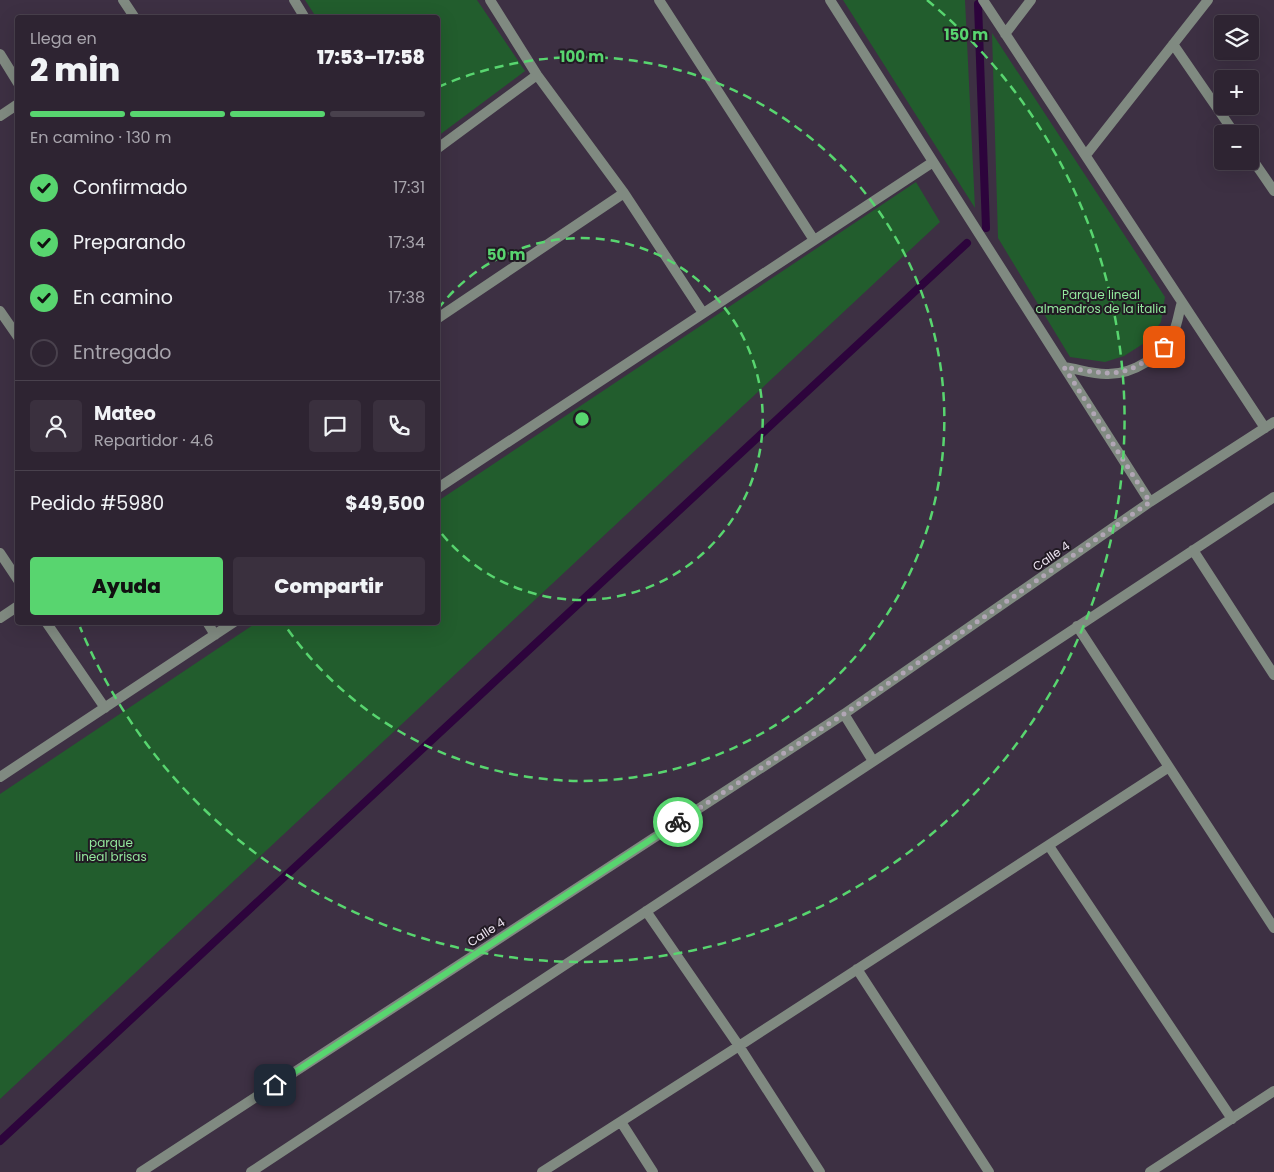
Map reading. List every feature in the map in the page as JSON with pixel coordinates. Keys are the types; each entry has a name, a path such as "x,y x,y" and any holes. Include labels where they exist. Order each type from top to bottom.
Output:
{"street":[{"path":"123,0 133,15"},
{"path":"294,0 303,15"},
{"path":"490,0 537,75 624,193 703,313"},
{"path":"659,0 814,240"},
{"path":"830,0 1150,502"},
{"path":"983,0 1265,428"},
{"path":"1005,34 1031,0"},
{"path":"1086,155 1208,0"},
{"path":"1173,44 1229,125"},
{"path":"0,54 15,79"},
{"path":"440,147 537,75"},
{"path":"0,116 15,106"},
{"path":"440,487 933,162"},
{"path":"1259,169 1274,191"},
{"path":"440,317 624,193"},
{"path":"1064,367 1106,374 1128,372 1164,347 1174,332 1182,302"},
{"path":"0,311 15,333"},
{"name":"Calle 4","path":"141,1172 844,714 1150,502 1274,422"},
{"path":"251,1172 1274,496"},
{"path":"1193,550 1274,675"},
{"path":"0,553 15,576"},
{"path":"0,618 15,608"},
{"path":"48,625 105,708"},
{"path":"209,625 215,635"},
{"path":"0,777 230,625"},
{"path":"1077,626 1274,928"},
{"path":"844,714 873,761"},
{"path":"542,1172 1169,767"},
{"path":"1049,846 1232,1119"},
{"path":"646,911 739,1046 820,1172"},
{"path":"857,970 989,1172"},
{"path":"1150,1172 1274,1091"},
{"path":"621,1122 653,1172"}],"green space":[{"path":"305,0 477,0 525,71 440,135 440,15 315,15"},
{"path":"843,0 965,0 975,208"},
{"name":"Parque lineal almendros de la italia","path":"992,33 1165,297 1161,322 1146,342 1124,356 1105,362 1070,357 998,238"},
{"name":"parque lineal brisas","path":"916,182 940,222 0,1099 0,794 253,625 440,625 440,500"}],"waterway":[{"path":"978,4 986,228"},
{"path":"0,1141 967,243"}],"way so far":[{"path":"678,822 844,714 1150,502 1064,367 1106,374 1128,372 1148,360 1164,347"}],"route":[{"path":"275,1085 678,822"}]}
